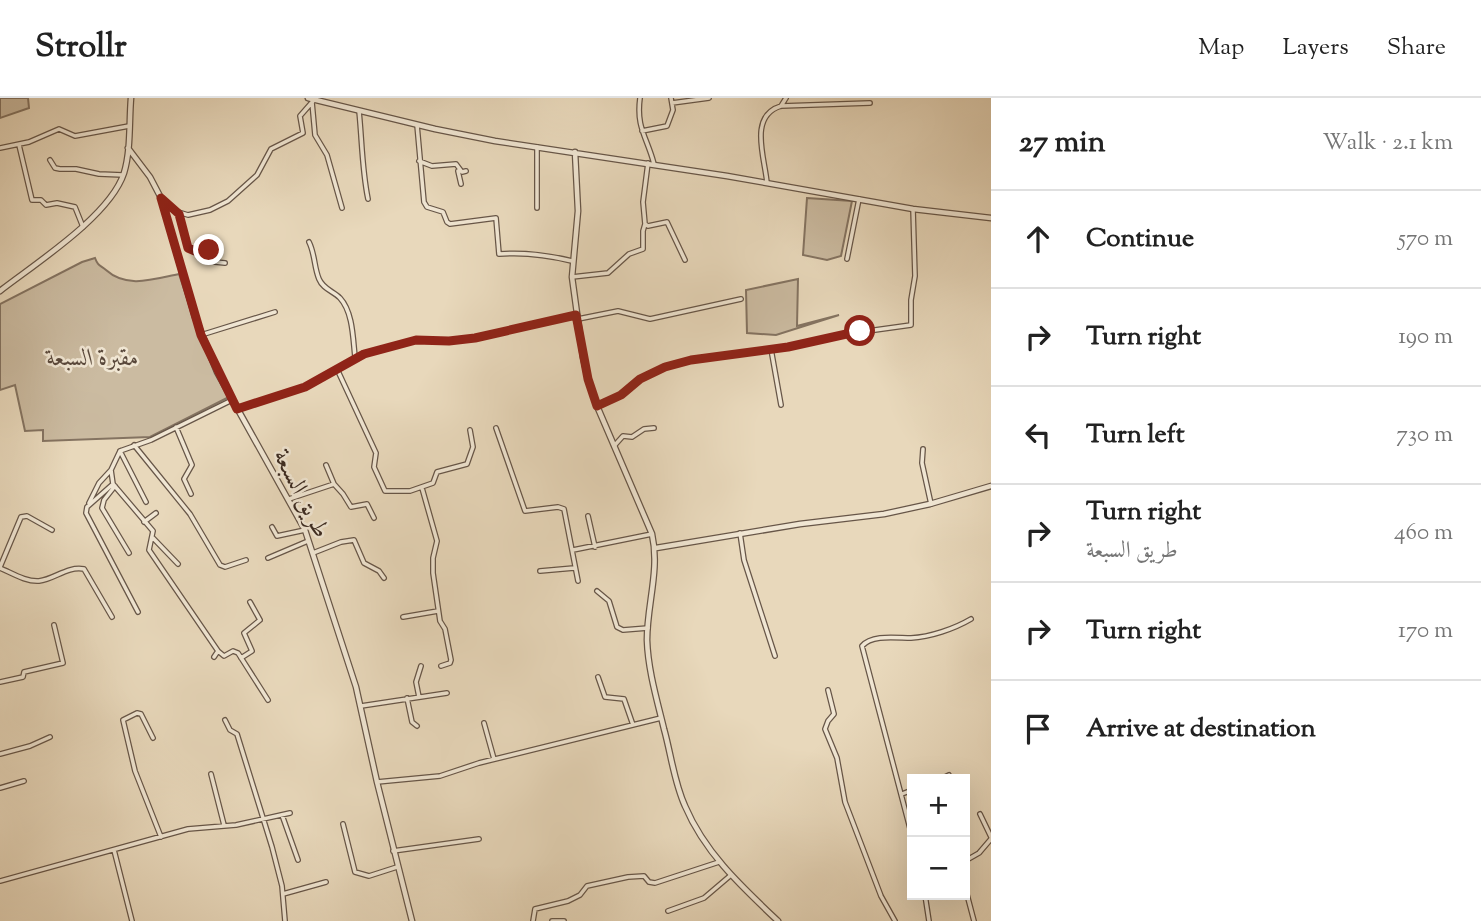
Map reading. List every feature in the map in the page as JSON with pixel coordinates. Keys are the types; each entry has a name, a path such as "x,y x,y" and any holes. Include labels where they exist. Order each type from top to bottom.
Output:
{"street":[{"path":"0,291 83,226 107,203 124,175 131,98"},
{"path":"572,277 608,273 629,254 643,248 643,202 651,164 637,112 640,98"},
{"path":"642,131 667,126 673,110 672,100 709,98"},
{"path":"781,106 786,98"},
{"path":"312,100 323,100 417,125 495,141 651,164 913,209 991,218"},
{"path":"312,100 315,135 327,155 342,208"},
{"path":"179,214 188,215 210,209 228,201 247,185 261,171 271,149 303,132 300,116 312,100"},
{"path":"766,183 760,135 761,126 772,109 781,106 870,103"},
{"path":"359,111 365,160 363,174 368,198"},
{"path":"417,125 425,205 443,212 447,222 460,223 494,217 497,220 499,254 524,253 572,261"},
{"path":"0,148 19,145 59,130 75,136 129,126"},
{"path":"19,145 32,201 41,200 45,205 57,202 75,207 83,226"},
{"path":"537,147 537,208"},
{"name":"طريق السبعة","path":"128,148 150,177 161,198 201,335 232,400 305,530 361,706 393,851 412,921"},
{"path":"575,152 578,211 572,277 577,317 588,379 597,406 656,548 648,628 649,663 661,718 685,806 719,862 776,920"},
{"path":"50,160 60,169 124,175"},
{"path":"419,161 432,166 456,164 461,184"},
{"path":"458,169 461,172 466,171"},
{"path":"161,198 179,214 188,248 195,251 209,250 215,262 225,263"},
{"path":"847,259 859,199"},
{"path":"597,406 621,395 640,379 665,367 691,360 911,325 911,300 915,286 913,209"},
{"path":"645,224 648,226 667,222 685,260"},
{"path":"309,242 315,255 320,282 345,305 355,357"},
{"path":"237,409 305,387 355,357 416,340 460,341 618,311 650,318 741,299"},
{"path":"201,335 275,312"},
{"path":"771,349 781,405"},
{"path":"337,369 376,453 373,467 385,491 422,488 433,483 437,472 467,464 473,447 470,430"},
{"path":"138,612 88,519 86,509 93,493 111,470 120,451 151,440 232,400"},
{"path":"176,427 192,465 184,479 191,494"},
{"path":"496,428 525,511 558,507 564,509 578,581"},
{"path":"614,446 623,436 632,438 644,429 654,428"},
{"path":"134,445 184,507 220,565 225,567 246,560"},
{"path":"923,449 922,463 931,504"},
{"path":"120,451 146,502"},
{"path":"326,465 334,484 351,507 367,504 374,518"},
{"path":"111,470 114,485 153,531 149,550 218,651 224,656 235,651 268,700"},
{"path":"289,499 334,484"},
{"path":"89,505 114,485"},
{"path":"114,485 102,508 128,553"},
{"path":"656,548 740,533 884,514 931,504 991,486"},
{"path":"422,488 436,541 433,569 438,611 445,629 451,660 449,664 441,667"},
{"path":"144,522 156,513"},
{"path":"52,530 27,516 21,517 0,568 39,581 65,570 84,569 112,617"},
{"path":"588,516 594,547"},
{"path":"272,527 277,536 305,530"},
{"path":"740,533 752,589 775,656"},
{"path":"573,550 652,534"},
{"path":"153,538 178,564"},
{"path":"313,553 354,540 364,563 379,571 384,578"},
{"path":"268,558 309,541"},
{"path":"540,571 574,568"},
{"path":"597,591 609,601 617,627 623,630 648,628"},
{"path":"241,658 252,651 244,633 260,620 250,601"},
{"path":"403,617 438,611"},
{"path":"907,815 862,646 869,641 923,635 953,628 971,619"},
{"path":"0,682 23,677 24,672 63,663 54,625"},
{"path":"214,657 218,651"},
{"path":"419,696 416,682 421,666"},
{"path":"598,677 606,697 624,699 633,725"},
{"path":"828,690 834,714 825,729 836,758 845,802 881,896 895,921"},
{"path":"361,706 447,694"},
{"path":"407,698 412,722 417,726"},
{"path":"153,738 141,714 137,713 123,720 135,771 161,837"},
{"path":"377,782 440,776 661,718"},
{"path":"225,720 230,730 237,734 272,847 283,894 285,921"},
{"path":"484,723 494,760"},
{"path":"0,754 50,737"},
{"path":"211,774 224,825"},
{"path":"0,788 24,780"},
{"path":"902,794 907,792"},
{"path":"0,881 195,827 263,820 290,813"},
{"path":"970,858 979,853 991,838 980,814"},
{"path":"282,815 298,860"},
{"path":"343,824 355,873 369,876 397,867"},
{"path":"393,851 479,839"},
{"path":"114,850 132,921"},
{"path":"533,921 536,909 568,901 587,886 644,876 649,882 655,883 719,862"},
{"path":"668,911 698,901 731,875"},
{"path":"283,894 327,882"},
{"path":"926,900 929,921"},
{"path":"968,900 974,921"},
{"path":"552,921 564,921"}],"green space":[{"path":"0,98 28,98 29,108 0,118"},
{"path":"807,198 852,201 841,256 827,260 803,255"},
{"name":"مقبرة السبعة","path":"95,258 99,265 114,276 132,281 179,274 200,338 229,397 150,437 43,441 43,430 25,431 15,385 0,390 0,304"},
{"path":"798,279 797,326 839,315 776,335 747,333 746,290"}],"route":[{"path":"209,250 195,251 188,248 179,214 161,198 201,335 237,409 313,384 364,354 416,340 460,341 576,315 588,379 597,406 621,395 650,372 665,367 691,360 788,347 860,331"}]}
